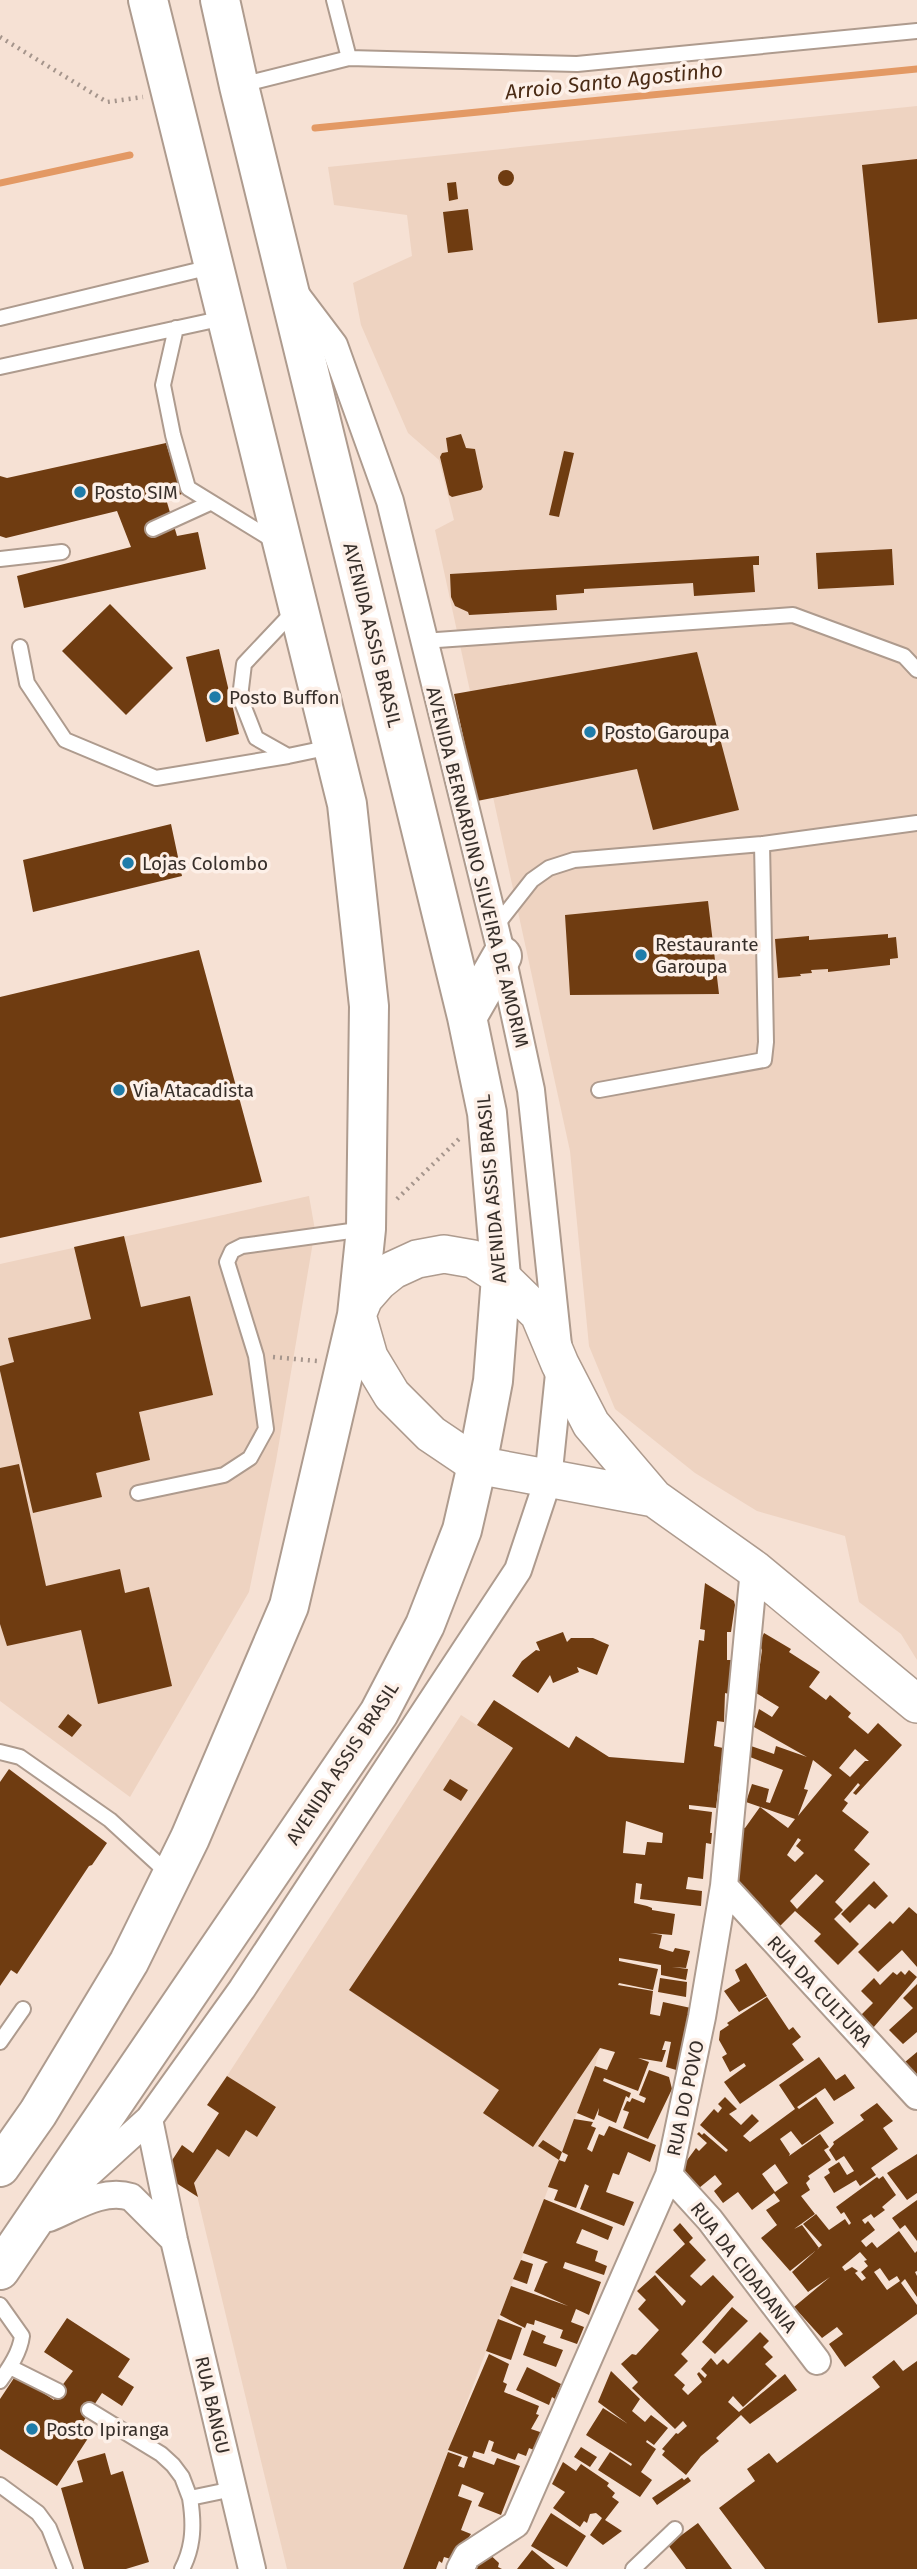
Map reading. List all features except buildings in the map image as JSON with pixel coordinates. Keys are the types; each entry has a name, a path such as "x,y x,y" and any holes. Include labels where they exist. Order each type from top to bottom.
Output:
{"main road":[{"path":"10,2146 129,1962 171,1876 289,1606 357,1315 366,1229 369,1006 347,804 148,0"},
{"name":"AVENIDA ASSIS BRASIL","path":"0,2270 379,1713 425,1625 462,1530 492,1381 502,1277 487,1113 467,1017 220,0"},
{"path":"467,1017 498,942"},
{"path":"654,1498 477,1465 431,1434 392,1395 369,1357 357,1315 364,1298 393,1270 417,1258 444,1254 473,1259 502,1277 539,1314 560,1364 591,1424 654,1498 754,1569 917,1704"}],"street":[{"name":"AVENIDA BERNARDINO SILVEIRA DE AMORIM","path":"29,2227 149,2119 242,1989 518,1570 548,1480 560,1364 531,1090 498,942 390,501 334,345 287,283"},
{"name":"RUA DO POVO","path":"460,2569 467,2556 516,2524 668,2175 702,2017 724,1886 754,1569"},
{"name":"RUA DA CULTURA","path":"724,1886 917,2096"},
{"name":"RUA BANGU","path":"149,2119 174,2240 252,2569"},
{"name":"RUA DA CIDADANIA","path":"668,2175 710,2220 817,2361"},
{"path":"29,2227 105,2194 122,2194 131,2197 174,2240"}],"lane":[{"path":"334,0 349,58"},
{"path":"239,86 349,58 578,64 917,31"},
{"path":"0,318 212,267"},
{"path":"0,367 225,318"},
{"path":"176,328 163,385 188,488 282,546"},
{"path":"153,528 210,503"},
{"path":"0,559 62,552"},
{"path":"288,756 256,738 240,697 244,664 298,608"},
{"path":"423,641 793,615 904,656 917,670"},
{"path":"20,647 27,683 65,740 156,778 333,747"},
{"path":"498,942 532,880 549,868 574,860 762,844 917,823"},
{"path":"599,1090 764,1060 766,1042 762,844"},
{"path":"138,1493 224,1475 250,1458 266,1429 256,1356 227,1262 232,1251 242,1246 366,1229"},
{"path":"0,1752 20,1757 110,1820 171,1876"},
{"path":"0,2042 23,2009"},
{"path":"0,2305 22,2336 10,2367 0,2381"},
{"path":"10,2367 58,2391"},
{"path":"89,2410 161,2454 182,2477 190,2498 193,2534 182,2569"},
{"path":"0,2485 38,2513 48,2528 65,2569"},
{"path":"190,2498 233,2489"},
{"path":"633,2569 675,2529"}],"path":[{"path":"0,37 107,102 172,94"},
{"path":"366,1229 487,1113"},
{"path":"256,1356 345,1363"}],"shaded area":[{"path":"917,106 917,1660 901,1634 859,1602 845,1536 757,1511 695,1473 615,1409 589,1346 570,1151 435,530 454,520 439,460 408,433 361,325 353,283 412,256 407,215 334,205 328,167"},
{"path":"309,1196 315,1230 276,1461 249,1592 130,1797 0,1701 0,1264"},
{"path":"461,1715 626,1821 600,2048 403,2569 287,2569 194,2183 217,2149 229,2156 246,2130 257,2137 276,2108 227,2076"}],"waterway":[{"name":"Arroio Santo Agostinho","path":"315,128 917,69"},
{"path":"0,183 130,155"}],"place":[{"name":"Posto SIM","path":"80,492"},
{"name":"Posto Buffon","path":"215,697"},
{"name":"Posto Garoupa","path":"590,732"},
{"name":"Lojas Colombo","path":"128,863"},
{"name":"Restaurante Garoupa","path":"641,955"},
{"name":"Via Atacadista","path":"119,1090"},
{"name":"Posto Ipiranga","path":"32,2429"}]}
